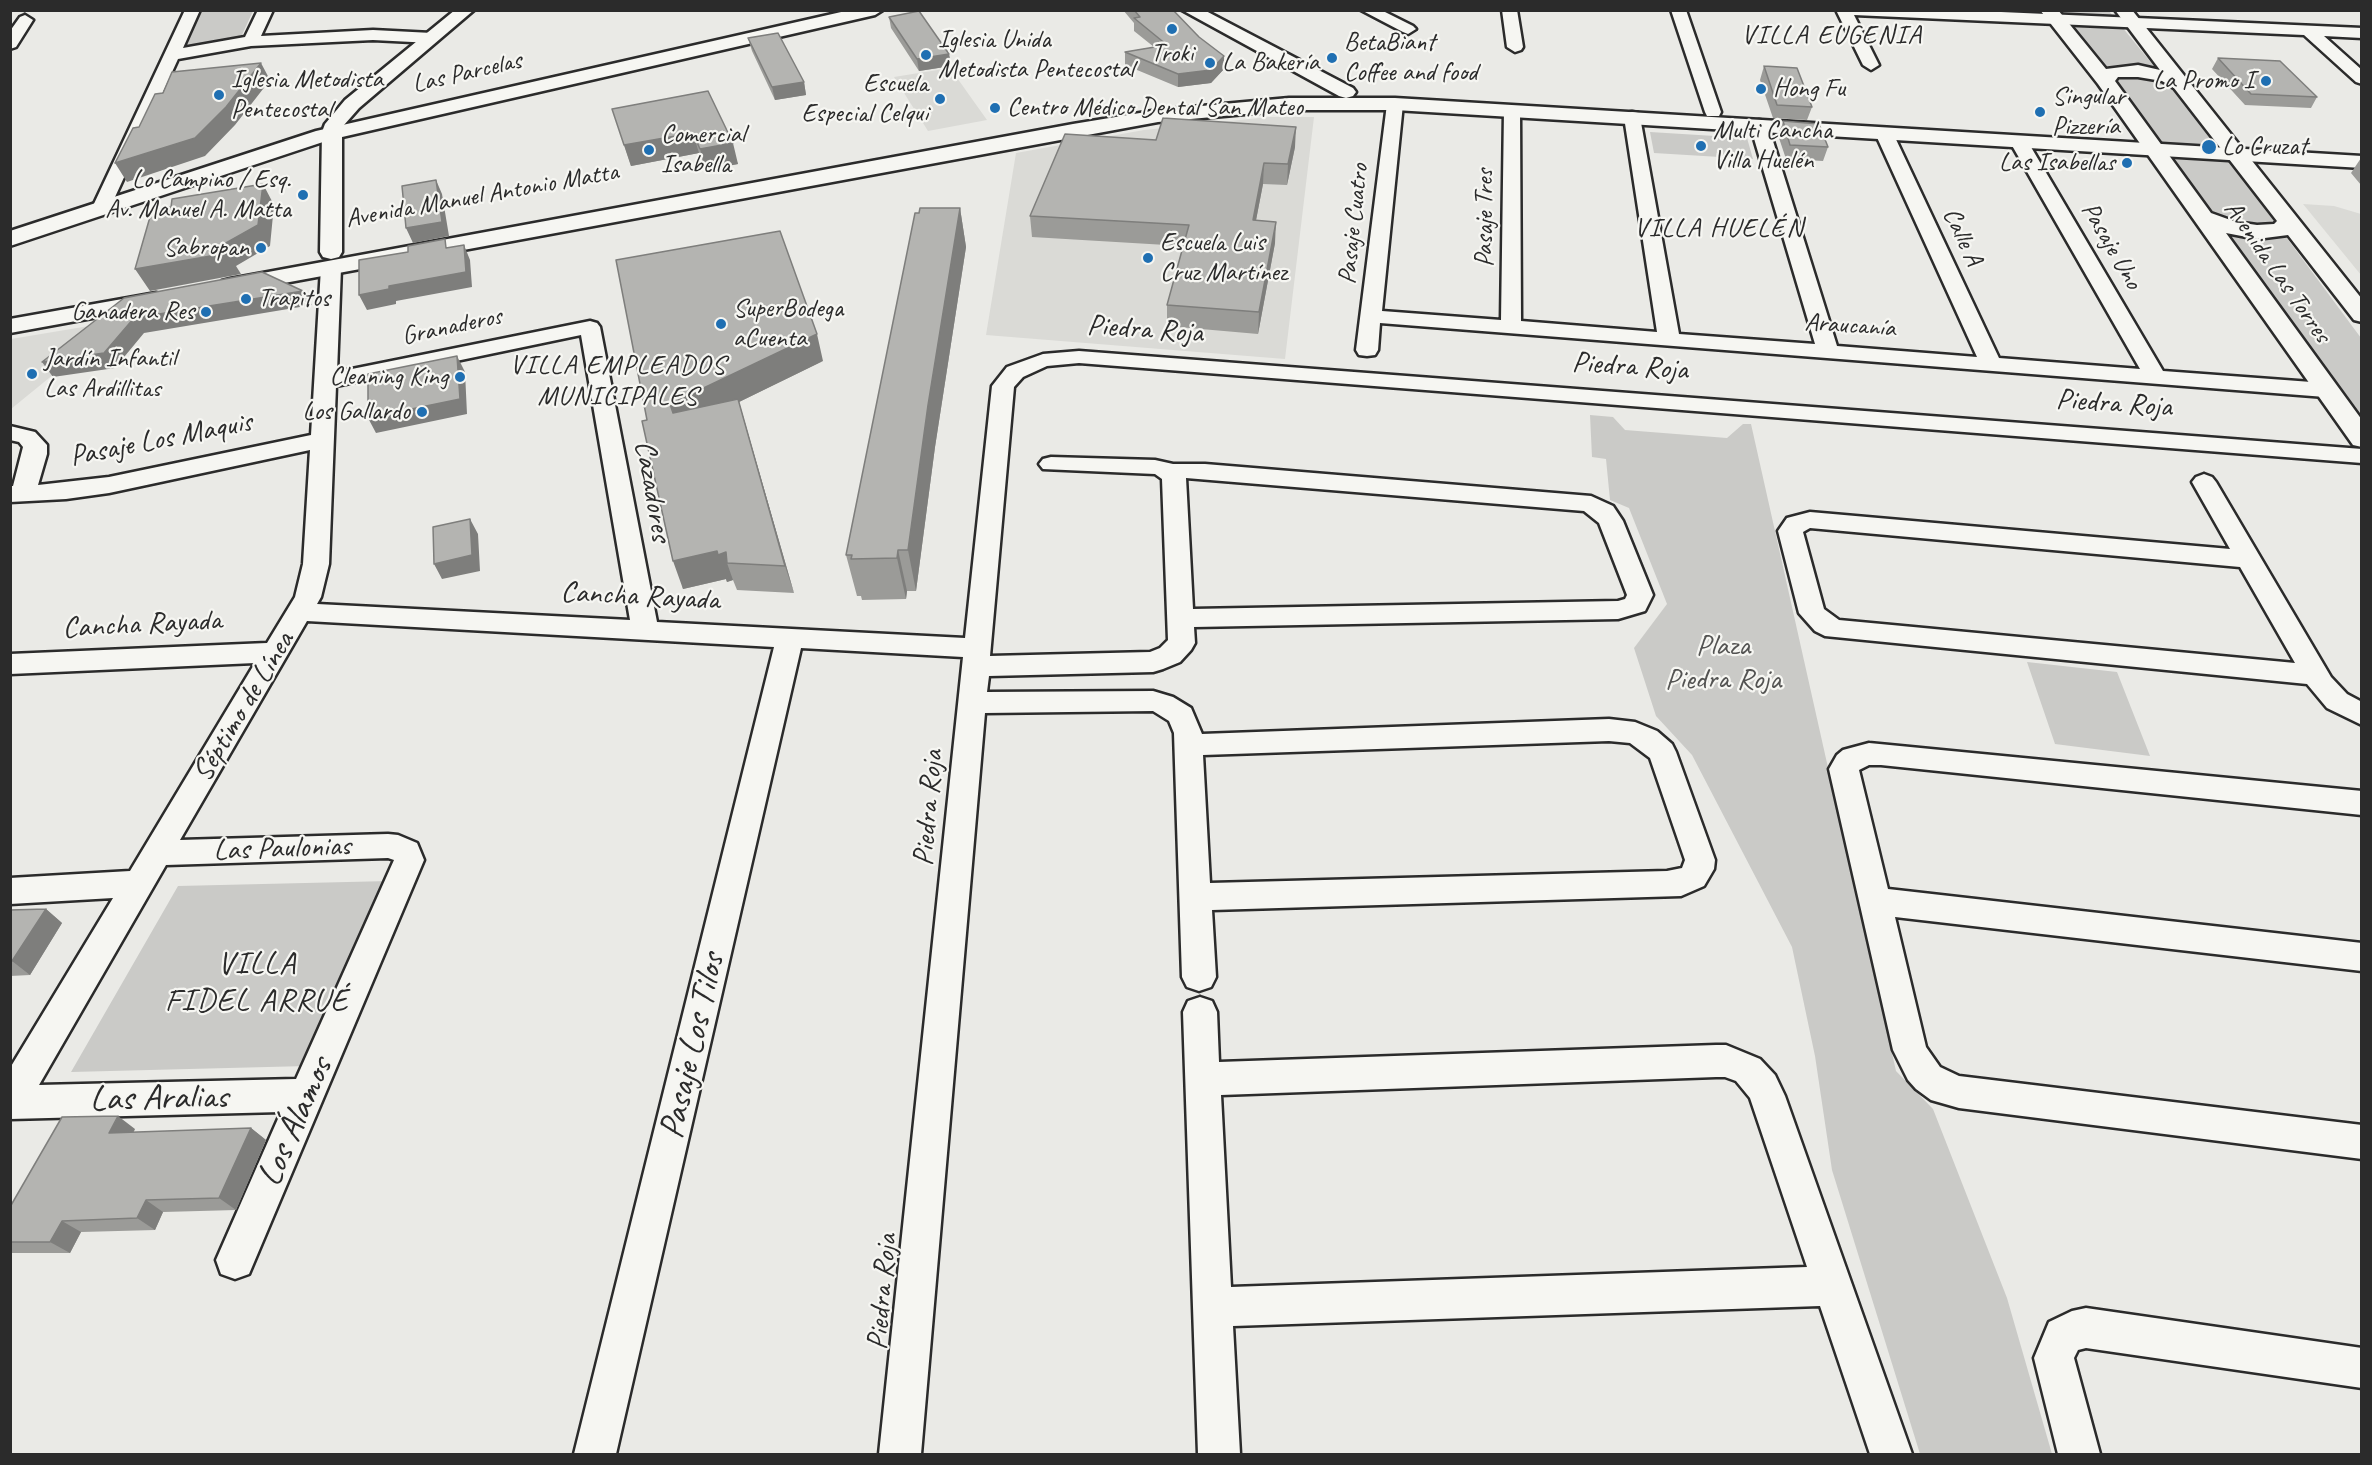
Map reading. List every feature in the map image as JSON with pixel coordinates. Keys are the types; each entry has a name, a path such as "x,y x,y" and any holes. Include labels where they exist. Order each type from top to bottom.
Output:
{"main road":[{"path":"331,260 332,132 341,115 466,10"},
{"name":"Las Parcelas","path":"10,239 332,132 875,10"},
{"path":"1190,10 1346,92 1386,104"},
{"name":"Avenida Las Torres","path":"2051,15 2104,80 2151,144 2361,439"},
{"name":"Avenida Las Torres","path":"2128,17 2361,315"},
{"path":"2104,80 2113,72 2138,71 2168,77 2183,85"},
{"name":"Avenida Manuel Antonio Matta","path":"331,260 1130,108 1246,96 1346,92 1434,95 1713,112 2230,149 2361,162"},
{"name":"Avenida Manuel Antonio Matta","path":"207,282 1147,118 1288,104 1386,104 2019,142 2151,144"},
{"name":"Avenida Manuel Antonio Matta","path":"2230,149 2361,150"},
{"path":"2205,218 2224,226 2250,232 2274,232 2285,227 2288,222"},
{"path":"10,310 172,289 10,326"}],"street":[{"path":"101,207 193,10"},
{"path":"251,41 266,10"},
{"path":"1368,10 1408,29"},
{"path":"1509,10 1515,47"},
{"path":"1678,10 1713,112"},
{"path":"1871,65 1843,10 2128,17 2361,33"},
{"path":"11,41 25,20"},
{"path":"2309,31 2361,79"},
{"path":"172,55 251,41 362,35 432,38"},
{"name":"Pasaje Cuatro","path":"1367,350 1386,104"},
{"name":"Pasaje Tres","path":"1511,326 1512,111"},
{"path":"1632,117 1669,339"},
{"path":"1759,125 1828,351"},
{"name":"Calle A","path":"1884,133 1990,364"},
{"name":"Pasaje Uno","path":"2019,142 2155,376"},
{"name":"Séptimo de Línea","path":"10,1102 301,612 313,583 323,440 331,260"},
{"name":"Araucanía","path":"1371,316 2325,390"},
{"name":"Granaderos","path":"326,381 590,327"},
{"name":"Cazadores","path":"590,327 645,631"},
{"name":"Piedra Roja","path":"900,1455 1003,386 1022,368 1055,358 1102,359 2361,456"},
{"path":"10,433 27,437 35,445 35,454 17,494"},
{"name":"Pasaje Los Maquis","path":"17,494 109,485 323,440"},
{"path":"1051,464 1155,467 1170,471 1229,473 1591,504 1604,512 1611,520 1640,595 1636,605 1618,610 1182,618 1176,480 1170,471"},
{"path":"2204,482 2315,675 2337,701 2361,715"},
{"path":"2248,559 1820,521 1802,521 1790,531 1812,613 1824,624 1834,629 2315,675"},
{"name":"Cancha Rayada","path":"301,612 790,638 976,657 1153,662 1178,650 1183,636 1182,618"},
{"name":"Pasaje Los Tilos","path":"595,1455 790,638"},
{"name":"Cancha Rayada","path":"10,664 277,652"},
{"path":"971,703 1153,701 1181,715 1186,724 1219,1455"},
{"path":"1188,745 1621,730 1647,739 1662,753 1700,860 1693,877 1682,883 1195,897"},
{"path":"2361,803 1881,754 1860,755 1847,763 1845,777 1913,1059 1928,1078 1943,1088 1959,1092 2361,1142"},
{"name":"Las Paulonias","path":"158,852 388,846 398,847 406,852"},
{"name":"Los Álamos","path":"235,1260 406,869 409,860 406,852"},
{"path":"10,891 140,883"},
{"path":"1874,901 2361,957"},
{"path":"1203,1079 1716,1061 1738,1065 1748,1070 1764,1087 1890,1455"},
{"name":"Las Aralias","path":"10,1102 308,1095"},
{"path":"1213,1307 1833,1286"},
{"path":"2079,1455 2054,1358 2062,1336 2072,1330 2086,1328 2361,1368"}],"shaded area":[{"name":"Escuela Especial Celqui","path":"950,68 987,120 928,131 894,77"},
{"name":"Escuela Luis Cruz Martínez","path":"1269,117 1314,117 1285,359 986,335 1016,153 1144,130"},
{"path":"2303,204 2334,206 2361,214 2361,275"},
{"name":"Jardín Infantil Las Ardillitas","path":"119,321 11,409 11,339"}],"green space":[{"path":"200,11 253,11 241,37 235,40 186,45 184,44"},
{"path":"2056,11 2109,11 2215,141 2361,338 2361,414"},
{"name":"Multi Cancha Villa Huelén","path":"1650,132 1747,138 1753,159 1654,153"},
{"name":"Plaza Piedra Roja","path":"1590,415 1613,417 1625,430 1727,438 1743,424 1751,424 1896,1071 1933,1109 2007,1298 2052,1454 1920,1454 1832,1170 1815,1056 1792,947 1692,755 1656,716 1634,648 1667,604 1629,508 1610,500 1606,459 1592,457"},
{"path":"2027,662 2117,672 2150,756 2055,744"},
{"path":"390,881 307,1066 71,1072 178,886"}],"building":[{"path":"1134,10 1173,10 1199,37 1224,56 1211,70 1178,74 1125,52 1167,45 1134,18 1140,17"},
{"name":"Iglesia Unida Metodista Pentecostal","path":"919,11 949,54 917,59 889,17"},
{"path":"778,33 804,82 772,87 748,38"},
{"path":"2218,58 2280,61 2317,97 2251,94"},
{"path":"261,63 226,107 195,138 115,163 133,128 139,127 155,94 163,93 172,72"},
{"path":"1764,66 1797,68 1812,107 1777,105"},
{"path":"708,91 733,143 700,149 693,133 624,145 612,109"},
{"path":"1163,118 1296,127 1288,164 1264,163 1253,220 1276,222 1259,312 1167,305 1189,225 1030,216 1065,134 1156,140"},
{"path":"1783,121 1819,124 1828,147 1790,145"},
{"path":"436,180 442,222 406,228 402,186"},
{"path":"263,184 258,225 217,248 228,253 135,269 152,210 171,207 172,199"},
{"path":"920,208 960,208 928,405 908,550 898,550 897,558 851,559 852,555 846,555 915,213 919,213"},
{"path":"780,231 817,334 670,404 673,413 738,399 785,566 727,563 726,552 718,555 717,551 673,561 642,421 647,420 616,260"},
{"path":"445,239 446,248 464,245 466,272 389,286 389,289 359,295 359,260 408,252 408,246"},
{"path":"262,272 303,291 134,318 104,353 42,362 124,298"},
{"path":"457,356 460,399 368,418 368,374"},
{"path":"470,519 472,555 434,564 433,527"},
{"path":"46,909 12,961 10,961 10,910"},
{"path":"118,1116 109,1133 251,1128 219,1198 146,1200 137,1218 62,1221 50,1242 10,1242 10,1207 62,1117"}],"place":[{"name":"Troki","path":"1172,29"},
{"name":"Iglesia Unida Metodista Pentecostal","path":"926,55"},
{"name":"BetaBiant Coffee and food","path":"1332,58"},
{"name":"La Bakería","path":"1210,63"},
{"name":"La Promo I","path":"2266,81"},
{"name":"Hong Fu","path":"1761,89"},
{"name":"Iglesia Metodista Pentecostal","path":"219,95"},
{"name":"Escuela Especial Celqui","path":"940,99"},
{"name":"Centro Médico Dental San Mateo","path":"995,108"},
{"name":"Singular Pizzería","path":"2040,112"},
{"name":"Multi Cancha Villa Huelén","path":"1701,146"},
{"name":"Lo Cruzat","path":"2209,147"},
{"name":"Comercial Isabella","path":"649,150"},
{"name":"Las Isabellas","path":"2127,163"},
{"name":"Lo Campino / Esq. Av. Manuel A. Matta","path":"303,195"},
{"name":"Sabropan","path":"261,248"},
{"name":"Escuela Luis Cruz Martínez","path":"1148,258"},
{"name":"Trapitos","path":"246,299"},
{"name":"Ganadera Res","path":"206,312"},
{"name":"SuperBodega aCuenta","path":"721,324"},
{"name":"Jardín Infantil Las Ardillitas","path":"32,374"},
{"name":"Cleaning King","path":"460,377"},
{"name":"Los Gallardo","path":"422,412"}],"district":[{"name":"VILLA EUGENIA","path":"1832,36"},
{"name":"VILLA HUELÉN","path":"1719,229"},
{"name":"VILLA EMPLEADOS MUNICIPALES","path":"618,382"},
{"name":"VILLA FIDEL ARRUÉ","path":"257,984"}]}
